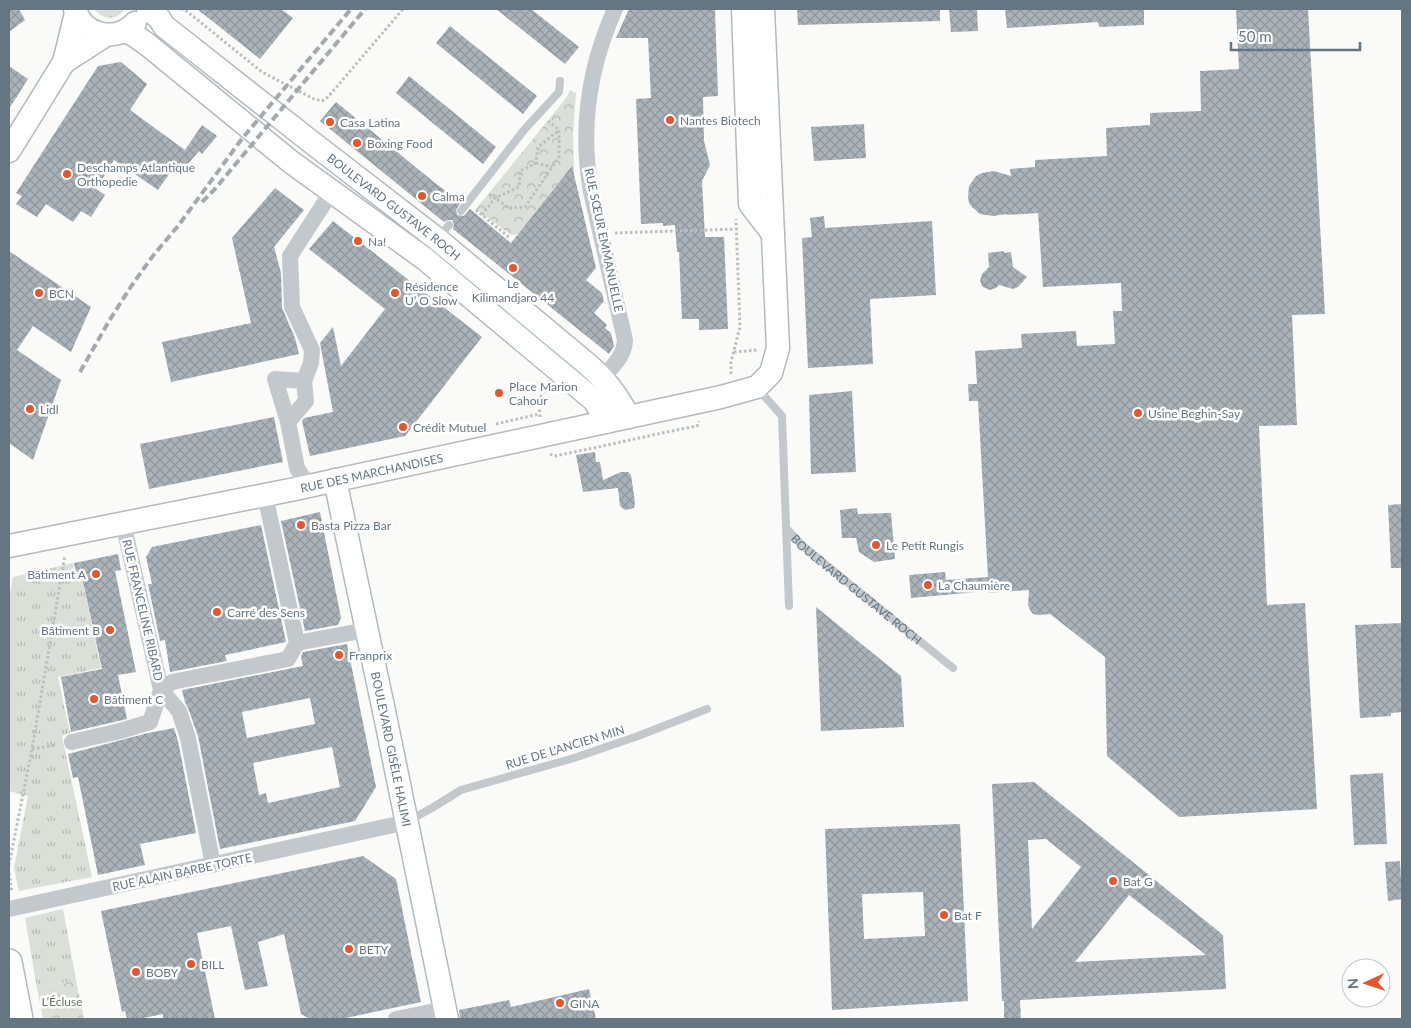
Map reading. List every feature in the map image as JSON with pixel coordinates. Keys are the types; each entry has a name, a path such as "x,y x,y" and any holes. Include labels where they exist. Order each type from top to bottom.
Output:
{"main road":[{"path":"9,962 20,1019"}],"street":[{"path":"64,62 137,21 143,9"},
{"name":"BOULEVARD GUSTAVE ROCH","path":"148,9 159,18 164,26 310,141 443,232 487,281 603,378 616,394 629,417"},
{"name":"RUE SŒUR EMMANUELLE","path":"603,378 619,359 626,340 587,168 588,108 592,76 599,50 615,9"},
{"path":"743,9 750,204 773,234"},
{"path":"757,387 771,373 778,348 763,9"},
{"path":"9,151 64,62 75,11"},
{"name":"BOULEVARD GUSTAVE ROCH","path":"75,11 88,29 94,32 134,35 148,45 291,162 474,299 595,401 606,422"},
{"path":"288,422 306,401 304,381 311,363 312,350 292,306 290,256 332,191"},
{"path":"474,299 487,281"},
{"path":"304,381 276,379 288,422 297,468 308,486"},
{"name":"RUE DES MARCHANDISES","path":"9,546 266,495 629,417 730,385 757,387"},
{"name":"BOULEVARD GISÈLE HALIMI","path":"335,480 446,1014"},
{"path":"72,742 150,722 161,690 172,682 288,659 297,644 266,495"},
{"name":"RUE FRANCELINE RIBARD","path":"123,523 161,690 179,710 188,738 213,865"},
{"path":"297,644 366,630"},
{"name":"RUE ALAIN BARBE TORTE","path":"9,909 407,822"},
{"path":"396,1019 446,1014"}],"lane":[{"path":"461,211 524,130 559,92 560,81"},
{"name":"BOULEVARD GUSTAVE ROCH","path":"757,387 782,416 787,529 802,545 836,574 953,668"},
{"path":"787,529 789,606"},
{"name":"RUE DE L'ANCIEN MIN","path":"407,822 461,790 574,758 707,709"}],"path":[{"path":"181,9 262,72 319,100 325,99 334,90 403,9"},
{"path":"486,192 508,208 525,207 559,157 559,130 546,119"},
{"path":"536,163 538,147 559,130"},
{"path":"520,170 536,163 552,167"},
{"path":"514,167 520,170"},
{"path":"482,215 495,198 519,187 520,170"},
{"path":"467,204 510,238"},
{"path":"730,385 731,362 740,327 736,210"},
{"path":"601,234 737,229"},
{"path":"9,866 32,750 66,552"},
{"path":"32,750 72,742"}],"green space":[{"path":"94,9 125,9 118,16 110,18 98,13"},
{"path":"570,90 576,93 573,133 574,175 567,172 518,234 511,235 476,209 567,97"},
{"path":"73,563 76,579 82,578 101,668 58,677 70,733 62,736 92,877 19,891 14,868 28,796 9,791 9,598 13,577"},
{"path":"63,909 76,980 37,988 25,918"},
{"name":"L’Écluse","path":"76,980 84,1019 43,1019 37,988"}],"building":[{"path":"9,9 19,9 25,20 9,32"},
{"path":"197,9 281,9 293,18 260,59"},
{"path":"496,9 531,9 579,47 565,64"},
{"name":"Nantes Biotech","path":"629,9 715,9 718,96 703,97 704,141 710,165 702,181 705,237 724,237 728,329 699,330 699,319 682,319 679,252 677,252 675,225 663,226 663,223 641,224 636,99 651,98 648,38 616,38"},
{"path":"797,9 940,9 940,21 798,25"},
{"path":"949,9 977,9 978,31 951,32"},
{"path":"1005,9 1144,9 1144,25 1099,27 1098,22 1007,28"},
{"name":"Usine Beghin-Say","path":"1236,9 1308,9 1325,314 1292,315 1297,425 1259,426 1267,605 1305,603 1317,809 1179,817 1107,756 1105,657 1050,614 1033,614 1028,605 1029,590 988,593 988,591 911,598 909,575 945,572 946,580 988,577 978,401 969,401 968,384 977,384 975,351 1022,348 1021,334 1076,331 1077,346 1115,344 1113,311 1122,311 1121,283 1043,287 1038,213 993,216 980,214 969,203 969,186 976,176 982,173 994,171 1011,176 1010,169 1035,167 1035,160 1107,156 1106,128 1150,125 1150,113 1201,111 1200,71 1239,69"},
{"path":"450,26 537,96 523,114 436,43"},
{"path":"121,62 147,84 130,110 185,150 202,125 217,136 202,154 199,151 181,172 174,167 158,190 114,160 96,189 105,195 91,217 81,211 73,222 46,204 37,217 16,204 22,196 16,193 98,66"},
{"path":"9,66 28,79 9,109"},
{"path":"409,76 496,147 483,164 396,93"},
{"path":"336,102 461,202 456,210 457,215 464,216 470,209 511,243 572,166 596,268 586,280 602,293 604,301 594,313 607,325 605,328 611,333 614,346 609,354 453,229 454,224 452,220 444,222 320,121"},
{"path":"864,124 866,158 814,161 811,127"},
{"path":"275,188 304,210 274,247 281,273 282,308 295,338 299,354 171,382 162,342 251,323 232,238"},
{"path":"824,216 825,228 932,221 936,295 870,299 873,364 808,368 802,238 812,237 810,218"},
{"path":"333,221 482,337 405,436 310,456 302,421 304,418 333,412 320,343 333,327 341,366 385,309 309,249"},
{"path":"9,251 91,307 71,352 33,326 17,350 61,380 33,460 9,443"},
{"path":"1004,251 1004,253 1011,252 1013,267 1027,277 1018,287 1013,289 999,285 990,290 985,288 980,281 982,274 989,267 988,253"},
{"path":"852,391 856,472 811,474 809,395"},
{"path":"274,417 283,462 149,489 140,444"},
{"path":"595,452 596,462 600,462 603,480 621,472 628,472 631,475 635,502 634,508 625,510 620,506 618,488 583,492 576,455"},
{"path":"1402,504 1402,568 1391,568 1388,505"},
{"path":"857,508 858,514 891,513 895,559 874,562 859,552 856,538 842,538 840,510"},
{"path":"320,512 341,618 338,625 305,631 281,521"},
{"name":"Carré des Sens","path":"261,525 286,642 225,655 227,661 170,672 165,640 160,641 148,584 152,584 146,557 152,547"},
{"path":"118,554 121,570 115,571 136,672 118,675 127,719 71,732 61,677 102,669 82,577 77,578 74,563"},
{"path":"816,607 901,676 904,727 821,731"},
{"path":"1402,623 1402,712 1391,713 1391,716 1360,718 1355,625"},
{"path":"347,644 376,787 355,821 220,849 198,736 182,690 303,666 301,656 303,652","holes":["310,698 315,724 247,738 242,712","332,747 340,787 268,803 266,793 259,795 253,763"]},
{"path":"174,728 196,833 140,844 145,865 98,875 78,777 73,778 68,754"},
{"path":"1383,773 1387,844 1354,845 1350,775"},
{"name":"Bat G","path":"1034,782 1223,935 1226,989 1020,1000 1021,1019 1004,1019 992,784","holes":["1046,839 1081,867 1032,929 1028,840","1129,895 1206,955 1075,962"]},
{"name":"Bat F","path":"960,824 968,1001 832,1010 825,829","holes":["923,892 925,936 864,939 862,894"]},
{"path":"363,856 396,879 421,1002 341,1019 310,1019 301,1014 284,934 258,942 268,986 245,990 231,926 197,933 215,1019 163,1019 163,1014 139,1019 127,1019 125,1011 122,1012 101,911"},
{"path":"1400,861 1402,899 1388,901 1385,862"},
{"name":"GINA","path":"589,989 596,1019 460,1019 459,1010 509,1000 511,1007"}],"railway":[{"path":"80,372 109,321 152,257 178,226 241,140 351,9"},
{"path":"202,202 365,9"}],"place":[{"name":"Nantes Biotech","path":"670,120"},
{"name":"Casa Latina","path":"330,122"},
{"name":"Boxing Food","path":"357,143"},
{"name":"Deschamps Atlantique Orthopedie","path":"67,174"},
{"name":"Calma","path":"422,196"},
{"name":"Na!","path":"358,241"},
{"name":"Le Kilimandjaro 44","path":"513,268"},
{"name":"BCN","path":"39,293"},
{"name":"Résidence U’ O Slow","path":"395,293"},
{"name":"Place Marion Cahour","path":"499,393"},
{"name":"Lidl","path":"30,409"},
{"name":"Usine Beghin-Say","path":"1138,413"},
{"name":"Crédit Mutuel","path":"403,427"},
{"name":"Basta Pizza Bar","path":"301,525"},
{"name":"Le Petit Rungis","path":"876,545"},
{"name":"Bâtiment A","path":"96,574"},
{"name":"La Chaumière","path":"928,585"},
{"name":"Carré des Sens","path":"217,612"},
{"name":"Bâtiment B","path":"110,630"},
{"name":"Franprix","path":"339,655"},
{"name":"Bâtiment C","path":"94,699"},
{"name":"Bat G","path":"1113,881"},
{"name":"Bat F","path":"944,915"},
{"name":"BETY","path":"349,949"},
{"name":"BILL","path":"191,964"},
{"name":"BOBY","path":"136,972"},
{"name":"GINA","path":"560,1003"}]}
